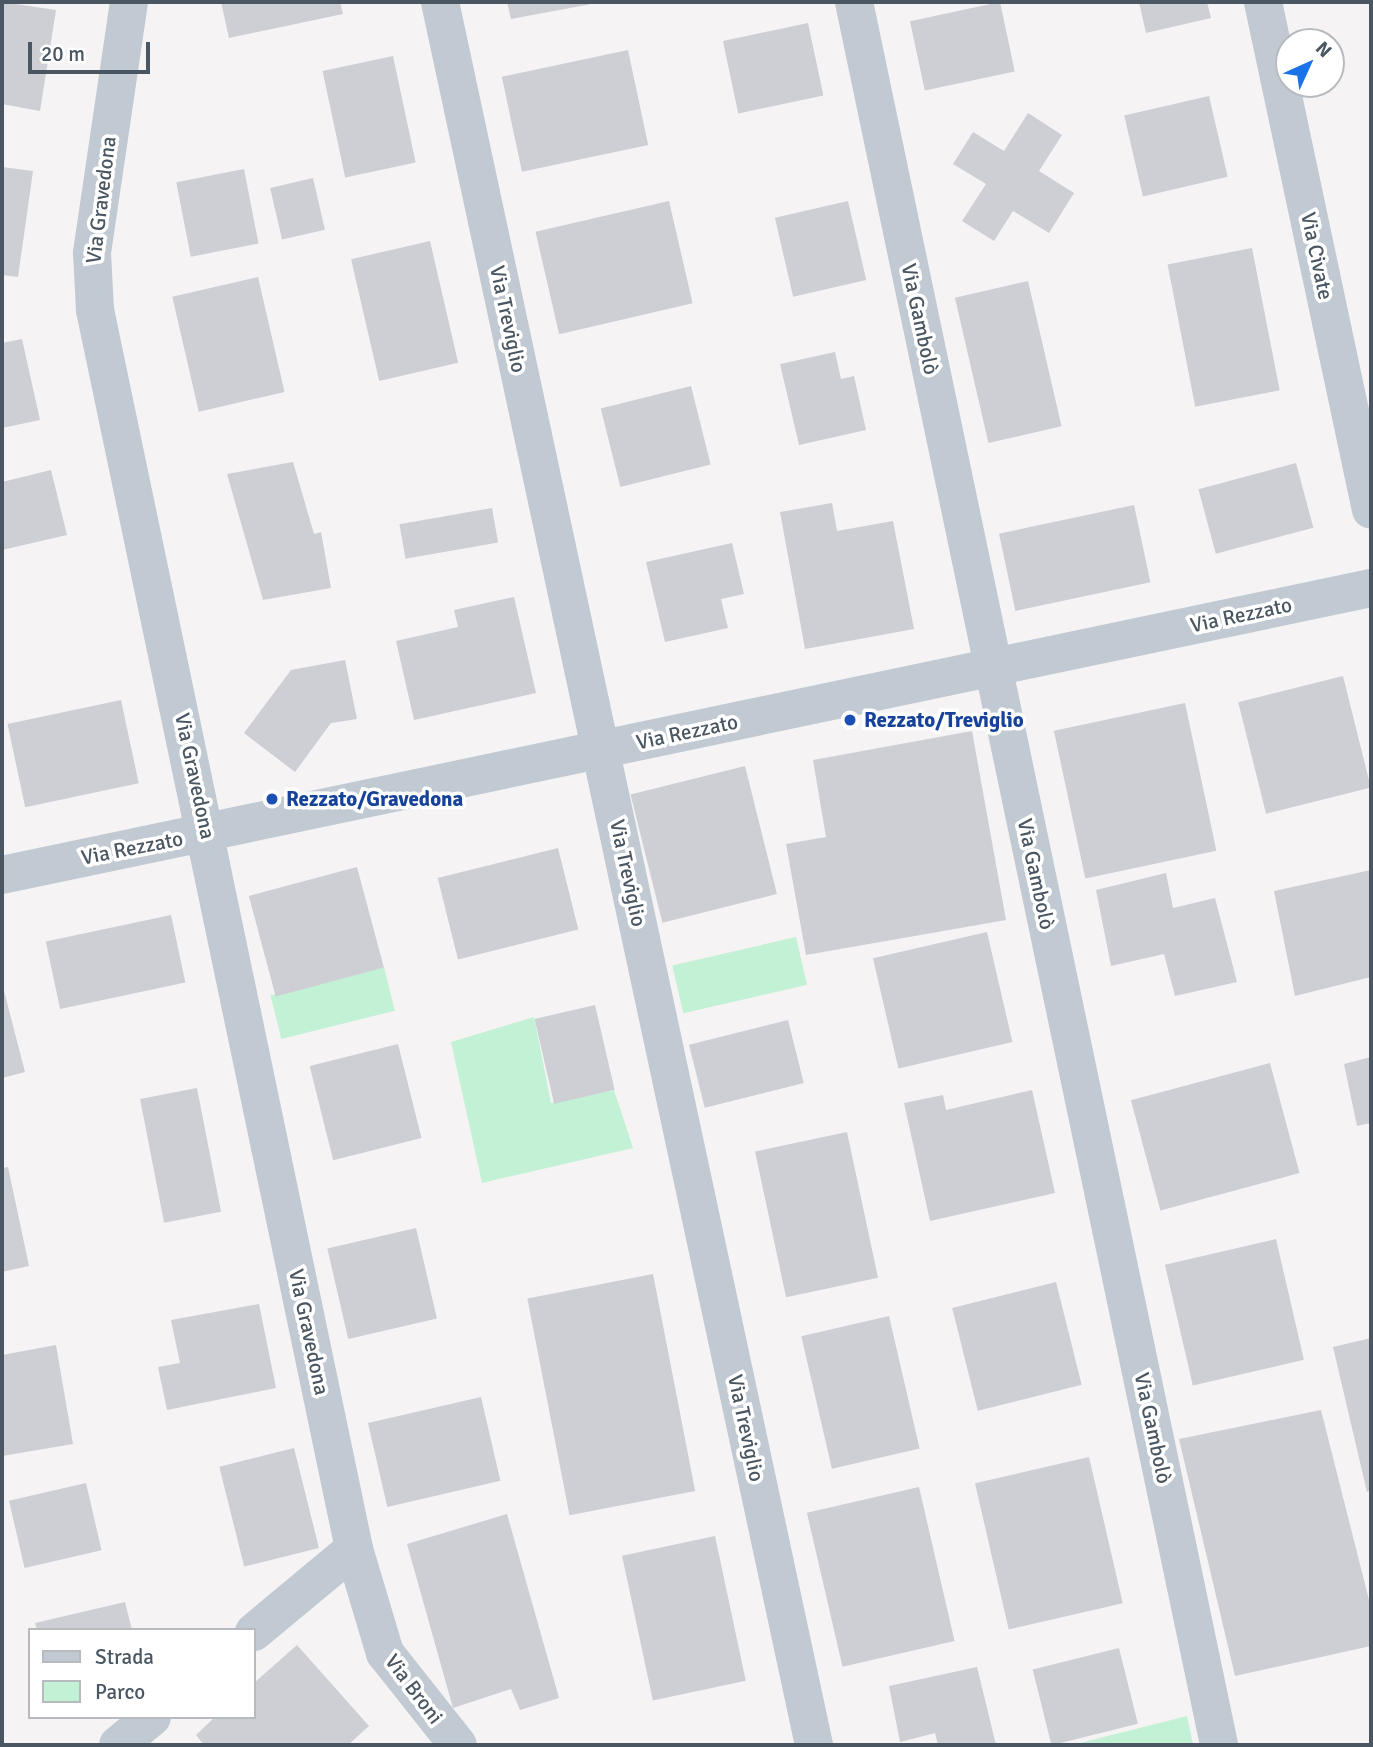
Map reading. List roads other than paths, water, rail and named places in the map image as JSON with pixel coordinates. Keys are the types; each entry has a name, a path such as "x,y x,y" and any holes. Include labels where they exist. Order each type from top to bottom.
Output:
{"street":[{"name":"Via Gravedona","path":"129,2 92,253 92,292 207,833 354,1549"},
{"name":"Via Treviglio","path":"440,2 814,1745"},
{"name":"Via Gambolò","path":"854,2 1219,1745"},
{"name":"Via Civate","path":"1263,2 1371,510"},
{"name":"Via Rezzato","path":"2,875 1371,587"},
{"path":"256,1630 354,1549"},
{"name":"Via Broni","path":"354,1549 385,1653 458,1745"},
{"path":"118,1745 150,1719"}],"place":[{"name":"Rezzato/Treviglio","path":"850,720"},
{"name":"Rezzato/Gravedona","path":"272,799"}]}
